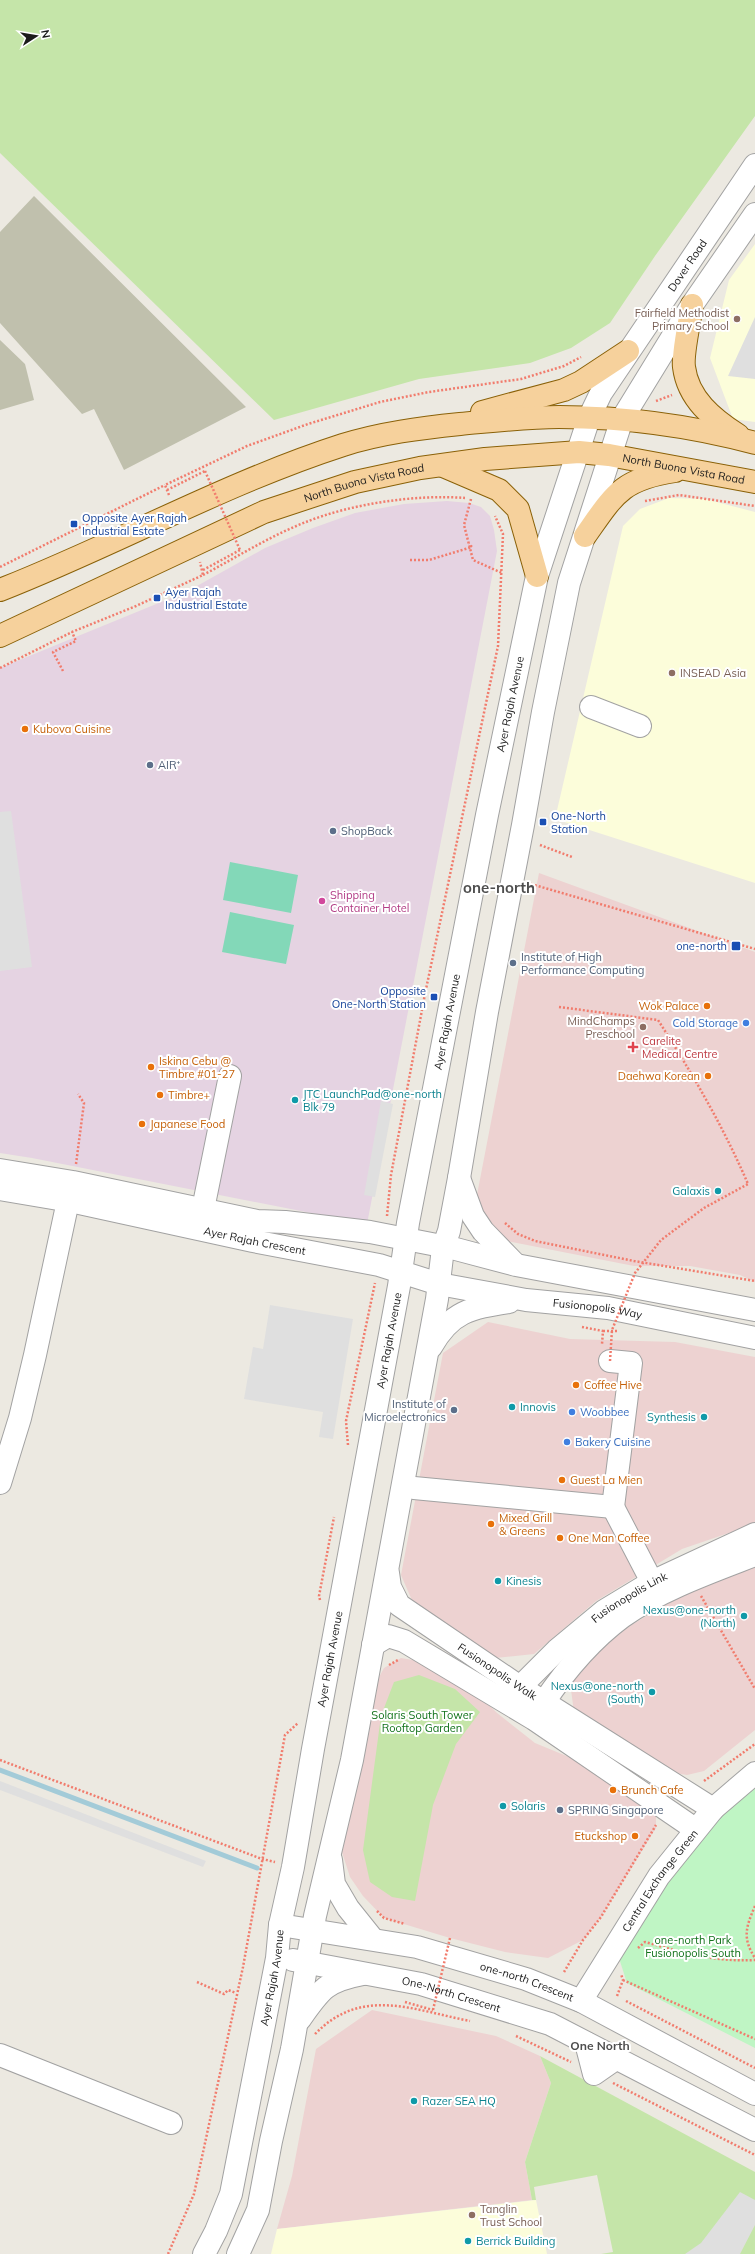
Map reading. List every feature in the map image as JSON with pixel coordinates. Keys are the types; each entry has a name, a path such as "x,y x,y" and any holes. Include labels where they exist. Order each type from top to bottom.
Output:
{"main road":[{"path":"692,305 684,367 694,396 715,420 752,442"},
{"path":"0,590 44,573 188,506 251,480 344,445 411,430 564,390 628,351"},
{"path":"411,430 550,417 622,419 752,442"},
{"name":"North Buona Vista Road","path":"0,636 264,512 355,482 440,465 485,459 578,452 609,455 755,482"},
{"path":"440,465 499,490 518,509 537,576"},
{"path":"585,536 620,489 655,474 688,470"}],"street":[{"name":"Dover Road","path":"578,452 601,393 755,165"},
{"path":"238,2254 258,2210 329,1849 352,1760 439,1284 442,1248 449,1231 487,1012 543,712 568,590 609,455 622,419 692,305 755,214"},
{"name":"Ayer Rajah Avenue","path":"204,2254 216,2231 231,2194 277,1958 280,1925 293,1867 313,1749 399,1286 400,1271 411,1208 487,815 537,576 578,452"},
{"path":"591,707 640,726"},
{"path":"203,1209 230,1076"},
{"name":"Ayer Rajah Crescent","path":"0,1170 71,1191 400,1271 439,1284"},
{"path":"459,1178 473,1216 483,1231 516,1265"},
{"name":"Ayer Rajah Crescent","path":"0,1188 71,1191 203,1209 257,1221 378,1225 406,1238 442,1248"},
{"path":"0,1483 20,1418 71,1191"},
{"path":"378,1225 391,1224 411,1208"},
{"path":"442,1248 516,1265 755,1310"},
{"name":"Fusionopolis Way","path":"439,1284 526,1300 608,1308 755,1338"},
{"path":"426,1355 440,1331 454,1319 474,1307 526,1300"},
{"path":"605,1356 631,1363 613,1507 652,1582"},
{"path":"414,1488 613,1507"},
{"name":"Fusionopolis Link","path":"520,1688 558,1650 604,1611 652,1582 755,1534"},
{"name":"Fusionopolis Link","path":"544,1702 579,1655 622,1617 692,1580 755,1555"},
{"name":"Fusionopolis Walk","path":"387,1565 390,1587 399,1605 520,1688 713,1809"},
{"name":"Fusionopolis Walk","path":"373,1645 388,1636 404,1641 534,1719 696,1829"},
{"name":"Central Exchange Green","path":"587,1993 614,1946 659,1876 713,1809 755,1773"},
{"path":"329,1849 334,1884 348,1908 372,1938"},
{"name":"one-north Crescent","path":"280,1925 313,1931 372,1938 417,1947 526,1979 587,1993 755,2094"},
{"name":"One-North Crescent","path":"277,1958 377,1974 421,1984 550,2024 617,2058"},
{"path":"295,2027 321,1990 345,1978 377,1974"},
{"path":"586,2043 594,2074 617,2058 755,2130"},
{"path":"0,2055 171,2123"}],"path":[{"path":"0,567 246,446 373,404 429,392 521,379 564,366 573,360"},
{"path":"654,402 679,393"},
{"path":"165,485 167,490 205,471 240,550 203,570 203,576"},
{"path":"639,502 680,495 755,506"},
{"path":"0,668 72,632 136,606 203,576 254,546 306,522 353,509 400,500 446,497 472,498 478,501"},
{"path":"472,498 464,525 473,560 502,573"},
{"path":"378,1225 391,1175 425,994 496,660 503,534 494,513"},
{"path":"410,560 429,560 472,547 468,542"},
{"path":"64,671 53,652 76,641 72,632"},
{"path":"540,845 572,857"},
{"path":"512,878 755,949"},
{"path":"558,1007 658,1020 691,1073 727,1137 748,1184 704,1208 661,1240 635,1273 612,1330 605,1356"},
{"path":"76,1160 84,1103 78,1094"},
{"path":"503,1221 518,1234 535,1242 634,1261 755,1281"},
{"path":"347,1451 348,1444 346,1421 375,1284"},
{"path":"581,1327 603,1331 605,1356"},
{"path":"321,1602 319,1596 335,1512"},
{"path":"692,1580 755,1690"},
{"path":"168,2254 194,2194 236,1992 243,1967 285,1735 300,1721"},
{"path":"687,1793 755,1744"},
{"path":"0,1760 262,1859 293,1867"},
{"path":"564,1972 656,1828 656,1821"},
{"path":"645,1942 702,1958 728,1961 755,1959 746,1944 748,1922 755,1906"},
{"path":"396,2006 398,2001 433,2010 450,1938"},
{"path":"617,1996 623,1980 755,2039"},
{"path":"197,1982 224,1994 228,1990 236,1992"},
{"path":"587,1993 617,1996 755,2068"},
{"path":"352,2009 373,2004 396,2006 473,2022"},
{"path":"510,2033 755,2155"}],"shaded area":[{"path":"34,196 246,407 124,470 94,409 82,414 0,323 0,232"},
{"name":"Fairfield Methodist Primary School","path":"755,244 755,422 733,419 710,358 729,280"},
{"path":"755,317 755,379 728,376"},
{"path":"0,340 25,364 34,400 0,410"},
{"name":"INSEAD Asia","path":"669,498 705,499 755,512 755,883 555,819 623,526 640,509"},
{"path":"447,501 469,503 481,507 490,516 497,551 367,1224 0,1153 0,668 188,591 265,548 313,528 355,513 404,504"},
{"path":"11,811 32,967 0,971 0,812"},
{"path":"539,873 755,952 755,1282 740,1275 690,1266 634,1266 502,1240 476,1200"},
{"path":"381,1101 393,1104 375,1197 364,1195"},
{"path":"270,1305 353,1319 333,1439 319,1437 323,1412 244,1399 253,1347 263,1349"},
{"path":"488,1322 570,1339 675,1342 755,1357 755,1524 682,1549 596,1601 534,1654 485,1659 421,1621 401,1575 443,1353"},
{"name":"Nexus@one-north (South)","path":"755,1564 755,1730 704,1771 687,1775 675,1773 574,1712 569,1675 628,1627 681,1596"},
{"name":"Solaris","path":"401,1658 431,1663 467,1683 497,1713 535,1743 598,1769 656,1809 656,1828 601,1917 583,1940 548,1958 505,1952 450,1938 384,1918 363,1896 350,1877 342,1852 354,1773 372,1690 384,1668"},
{"path":"0,1781 206,1861 203,1867 0,1790"},
{"path":"372,2010 496,2036 540,2056 551,2083 525,2162 532,2200 277,2229 292,2176 316,2049"},
{"path":"740,2192 755,2200 755,2225 740,2254 685,2254 701,2243"},
{"name":"Tanglin Trust School","path":"536,2200 547,2254 271,2254 277,2229"}],"green space":[{"path":"0,0 755,0 755,116 655,256 610,323 571,348 530,363 419,379 274,420 0,153"},
{"path":"230,862 298,875 291,913 223,900"},
{"path":"230,912 294,925 286,964 222,952"},
{"name":"Solaris South Tower Rooftop Garden","path":"419,1675 455,1689 480,1712 456,1744 433,1805 415,1901 392,1897 370,1882 363,1850 381,1716 394,1682"},
{"name":"one-north Park Fusionopolis South","path":"755,1782 755,2048 627,1983 617,1952 649,1901 711,1824"},
{"path":"540,2056 755,2172 755,2254 601,2254 613,2252 597,2175 534,2187 536,2200 532,2200 525,2162 551,2083"}],"waterway":[{"path":"0,1770 257,1868"}],"place":[{"name":"Fairfield Methodist Primary School","path":"737,319"},
{"name":"Opposite Ayer Rajah Industrial Estate","path":"74,524"},
{"name":"Ayer Rajah Industrial Estate","path":"157,598"},
{"name":"INSEAD Asia","path":"672,673"},
{"name":"Kubova Cuisine","path":"25,729"},
{"name":"AIR⁺","path":"150,765"},
{"name":"One-North Station","path":"543,822"},
{"name":"ShopBack","path":"333,831"},
{"name":"Shipping Container Hotel","path":"322,901"},
{"name":"one-north","path":"736,946"},
{"name":"Institute of High Performance Computing","path":"513,963"},
{"name":"Opposite One-North Station","path":"434,997"},
{"name":"Wok Palace","path":"707,1006"},
{"name":"Cold Storage","path":"746,1023"},
{"name":"MindChamps Preschool","path":"643,1027"},
{"name":"Carelite Medical Centre","path":"633,1047"},
{"name":"Iskina Cebu @ Timbre #01-27","path":"151,1067"},
{"name":"Daehwa Korean","path":"708,1076"},
{"name":"Timbre+","path":"160,1095"},
{"name":"JTC LaunchPad@one-north Blk 79","path":"295,1100"},
{"name":"Japanese Food","path":"142,1124"},
{"name":"Galaxis","path":"718,1191"},
{"name":"Coffee Hive","path":"576,1385"},
{"name":"Innovis","path":"512,1407"},
{"name":"Institute of Microelectronics","path":"454,1410"},
{"name":"Woobbee","path":"572,1412"},
{"name":"Synthesis","path":"704,1417"},
{"name":"Bakery Cuisine","path":"567,1442"},
{"name":"Guest La Mien","path":"562,1480"},
{"name":"Mixed Grill & Greens","path":"491,1524"},
{"name":"One Man Coffee","path":"560,1538"},
{"name":"Kinesis","path":"498,1581"},
{"name":"Nexus@one-north (North)","path":"744,1616"},
{"name":"Nexus@one-north (South)","path":"652,1692"},
{"name":"Brunch Cafe","path":"613,1790"},
{"name":"Solaris","path":"503,1806"},
{"name":"SPRING Singapore","path":"560,1810"},
{"name":"Etuckshop","path":"635,1836"},
{"name":"Razer SEA HQ","path":"414,2101"},
{"name":"Tanglin Trust School","path":"472,2215"},
{"name":"Berrick Building","path":"468,2241"}],"district":[{"name":"one-north","path":"499,887"},
{"name":"One North","path":"600,2045"}]}
